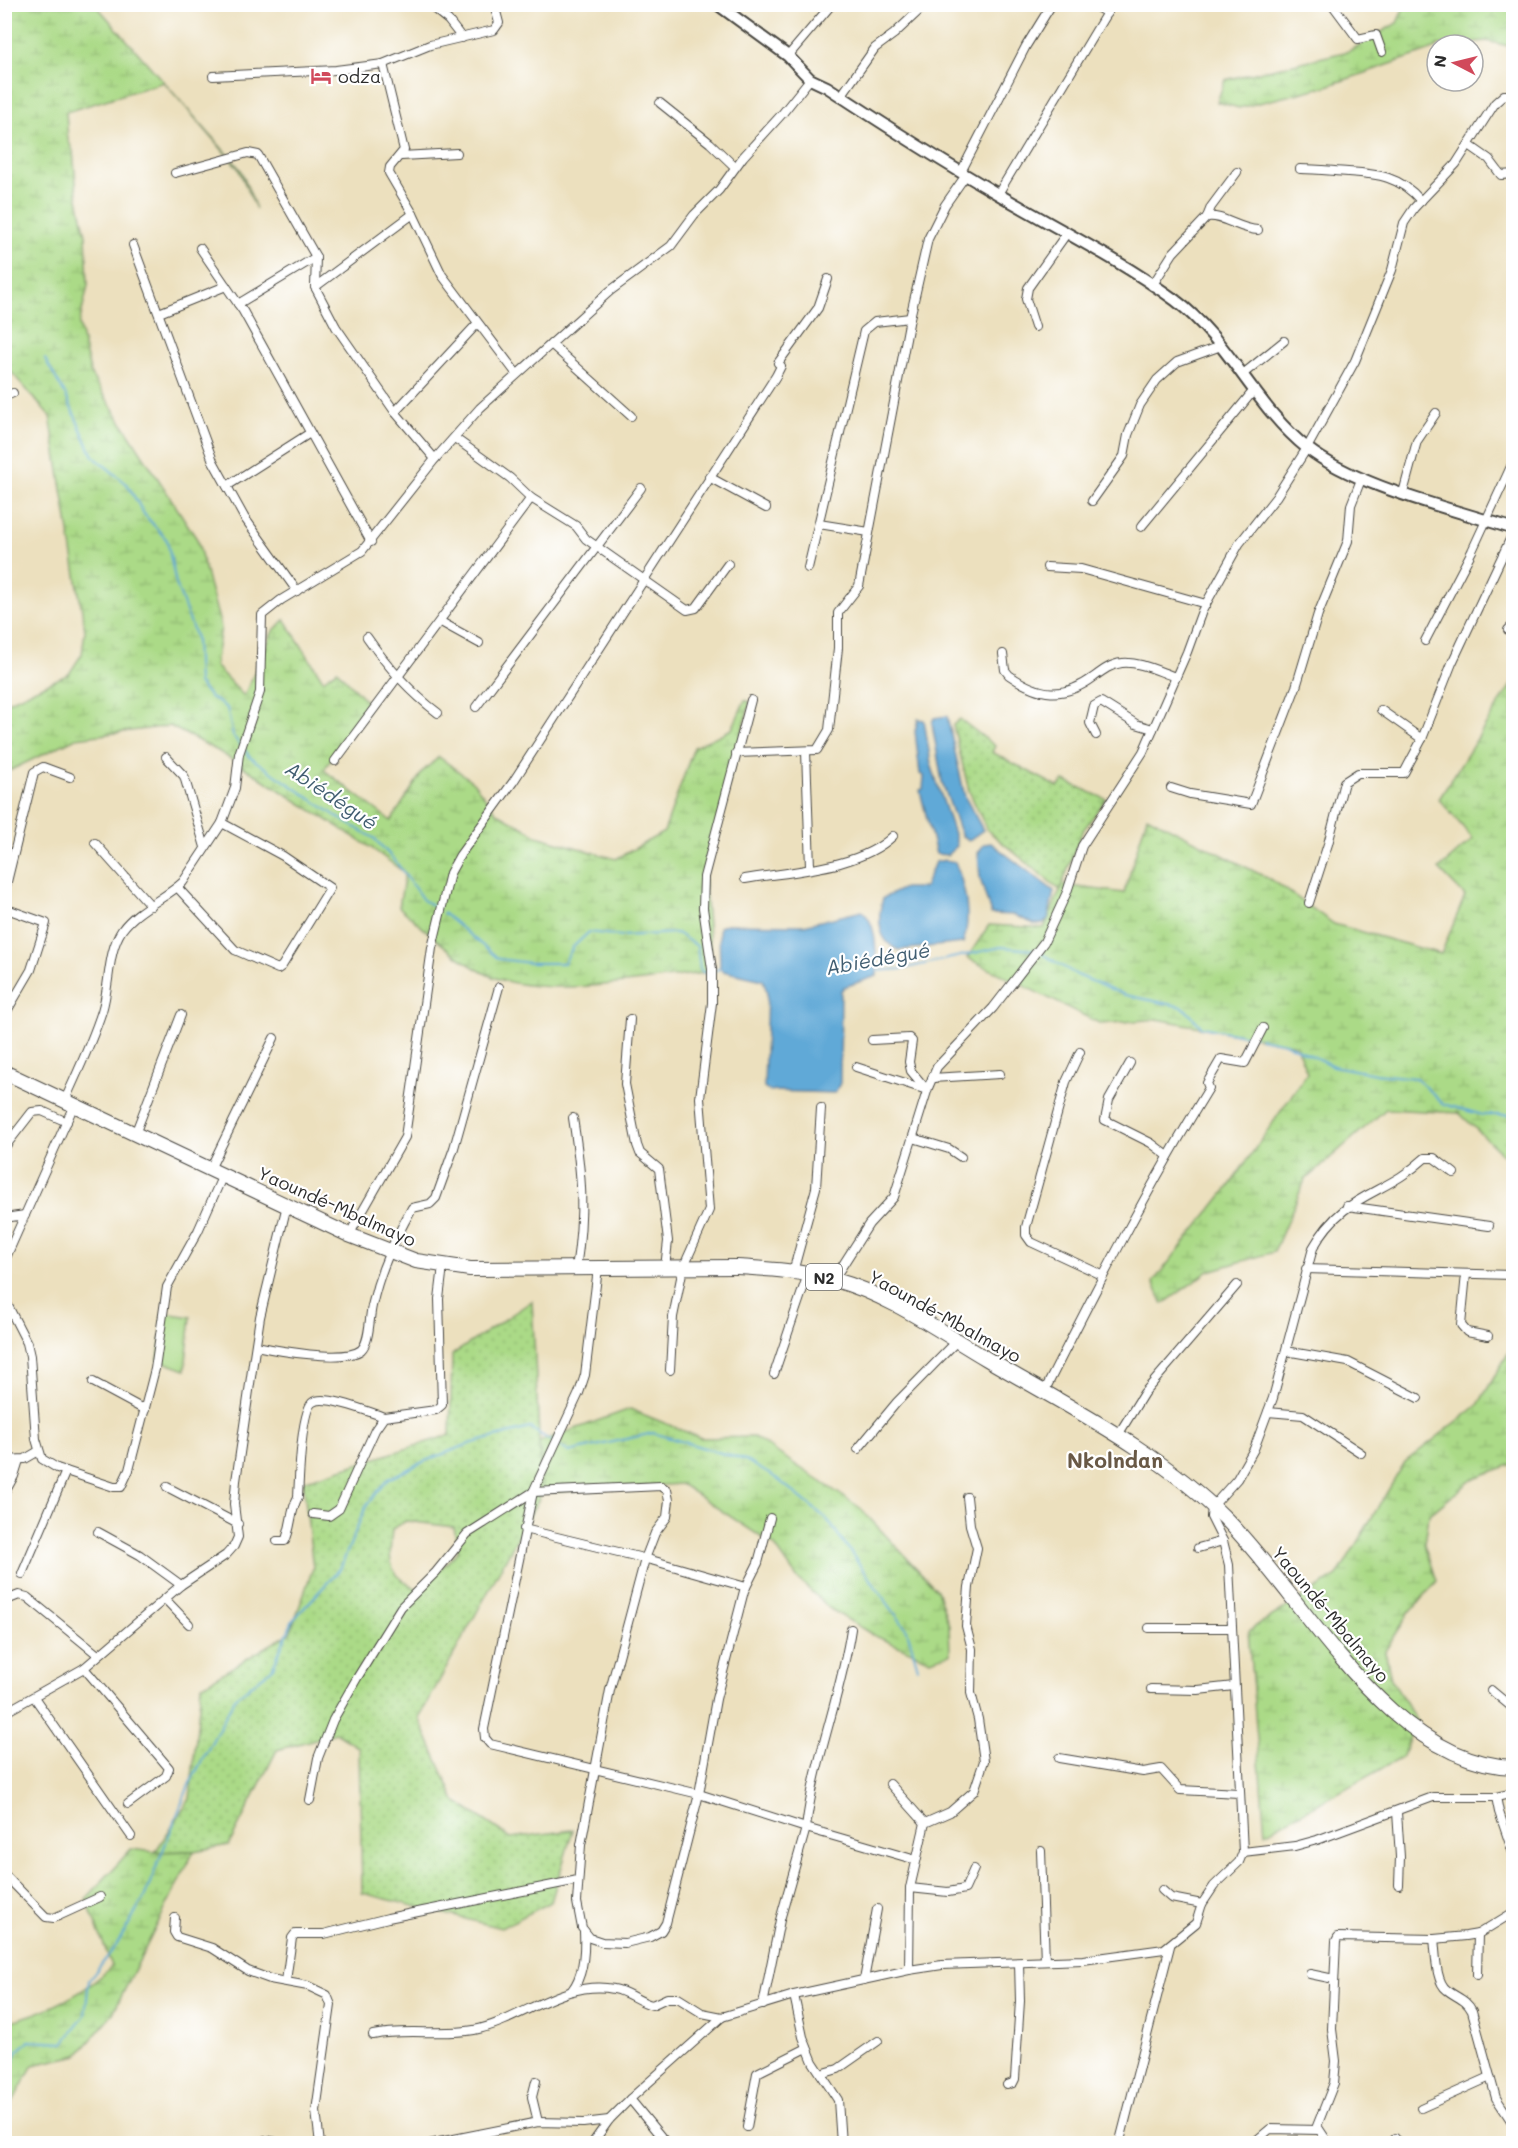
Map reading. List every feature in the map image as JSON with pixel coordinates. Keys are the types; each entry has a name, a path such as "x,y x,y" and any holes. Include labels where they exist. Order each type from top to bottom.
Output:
{"highway":[{"name":"Yaoundé-Mbalmayo","path":"4,1072 387,1252 443,1266 470,1269 736,1267 793,1272 834,1279 887,1301 1118,1435 1178,1476 1251,1547 1369,1690 1400,1720 1432,1741 1471,1759 1514,1767"}],"street":[{"path":"428,4 448,20 462,38"},
{"path":"213,76 336,70 383,64 430,45 497,28 499,23 494,4"},
{"path":"717,4 788,56 810,79 841,96 963,174 1067,233 1176,301 1202,324 1284,426 1307,448 1362,477 1514,530 1452,663 1422,739 1404,773 1358,773 1344,782 1328,844 1309,903"},
{"path":"788,56 832,4"},
{"path":"841,96 874,48 894,34 926,4"},
{"path":"736,753 817,750 829,730 838,648 838,613 859,586 894,413 910,318 928,239 1026,46 1052,4"},
{"path":"1091,4 1107,13"},
{"path":"998,194 1112,4"},
{"path":"1332,4 1359,39 1376,35 1382,52"},
{"path":"383,64 403,144 400,156 390,167 389,173 413,214 442,275 516,373"},
{"path":"4,1262 67,1122 69,1102 103,1009 117,939 134,917 177,887 222,823 235,788 239,754 260,692 262,615 362,551 435,459 456,439 480,408 516,373 610,291 671,246 683,228 719,190 735,167 810,79"},
{"path":"834,1279 869,1224 894,1197 927,1090 937,1067 954,1046 993,1008 1044,942 1067,892 1082,846 1143,752 1206,604 1239,544 1275,497 1307,448 1355,361 1392,270 1404,223 1421,201 1446,176 1469,145 1495,103 1504,95 1508,95"},
{"path":"660,103 710,142 735,167"},
{"path":"1469,145 1489,159 1501,175 1514,174"},
{"path":"175,173 248,153 258,155 316,257 315,287 336,327 395,412 435,459"},
{"path":"400,156 458,153"},
{"path":"1300,169 1332,169 1389,176 1406,186 1421,201"},
{"path":"1207,218 1211,207 1237,172"},
{"path":"315,287 413,214"},
{"path":"1152,286 1179,245 1207,218 1213,216 1236,227 1258,230"},
{"path":"1035,327 1026,299 1028,288 1067,233"},
{"path":"133,245 213,461 244,517 297,591"},
{"path":"200,248 238,304 371,542"},
{"path":"238,304 316,257"},
{"path":"349,1235 405,1137 432,948 450,873 460,855 513,782 776,376 781,366 778,363 818,308 828,279"},
{"path":"159,313 226,286"},
{"path":"808,568 864,331 875,322 910,318"},
{"path":"395,412 477,324"},
{"path":"1243,374 1284,341"},
{"path":"551,344 631,416"},
{"path":"1092,501 1124,456 1140,405 1166,369 1177,362 1221,346"},
{"path":"1141,527 1255,388"},
{"path":"4,397 12,393"},
{"path":"1403,493 1417,441 1436,413"},
{"path":"226,486 310,433"},
{"path":"456,439 510,478 531,498 576,526 586,539 598,548 687,610 692,610 728,564"},
{"path":"1425,642 1514,460"},
{"path":"709,477 766,508"},
{"path":"1171,788 1190,794 1251,804 1296,687 1317,614 1348,541 1351,505 1362,477"},
{"path":"476,707 641,488"},
{"path":"336,761 531,498"},
{"path":"819,524 869,532"},
{"path":"1047,567 1081,569 1206,604"},
{"path":"441,622 479,643"},
{"path":"367,637 385,663 422,701 438,712"},
{"path":"1004,654 1005,670 1009,675 1043,694 1064,694 1103,670 1126,662 1176,676"},
{"path":"670,1370 673,1317 683,1268 709,1210 700,1098 712,1003 712,969 703,908 704,878 751,699"},
{"path":"1096,735 1090,723 1094,706 1101,702 1136,724 1153,729"},
{"path":"1382,710 1422,739"},
{"path":"806,750 810,867"},
{"path":"166,757 184,776 205,847"},
{"path":"4,894 33,772 43,767 70,777"},
{"path":"177,887 235,950 274,969 282,966 330,888 283,856 222,823"},
{"path":"745,879 855,859 882,847 893,836"},
{"path":"95,843 151,906"},
{"path":"4,908 46,922 31,970 4,1016"},
{"path":"256,1346 302,1354 353,1354 361,1350 366,1343 374,1299 387,1252 412,1208 430,1204 435,1198 454,1148 499,987"},
{"path":"135,1134 181,1015"},
{"path":"630,1019 625,1084 636,1145 640,1153 659,1169 668,1241 665,1268"},
{"path":"1044,1392 1102,1275 1168,1155 1209,1088 1208,1083 1221,1059 1245,1063 1263,1028"},
{"path":"4,1298 27,1343 30,1356 37,1452 42,1459 66,1471 114,1487 121,1487 129,1470 146,1410 155,1369 167,1287 198,1231 217,1172 274,1038"},
{"path":"872,1040 909,1038 912,1041 909,1062 911,1071 927,1090"},
{"path":"1080,1052 1066,1082 1026,1227 1026,1235 1031,1242 1102,1275"},
{"path":"1130,1063 1109,1100 1105,1120 1151,1143 1168,1155"},
{"path":"856,1067 927,1090"},
{"path":"932,1078 1000,1074"},
{"path":"793,1272 816,1188 821,1108"},
{"path":"4,1148 32,1112 42,1112 67,1122"},
{"path":"573,1118 583,1195 582,1233 576,1269"},
{"path":"913,1138 949,1149 961,1157"},
{"path":"592,2144 609,2120 630,2099 722,2017 794,1995 909,1970 942,1965 1019,1963 1124,1955 1170,1946 1196,1923 1202,1904 1214,1886 1239,1863 1243,1852 1229,1565 1223,1541 1211,1517 1212,1507 1237,1479 1254,1449 1268,1412 1286,1350 1306,1269 1313,1248 1324,1229 1347,1206 1401,1178 1425,1158 1434,1158 1454,1173"},
{"path":"4,1713 84,1668 181,1585 226,1555 238,1536 234,1504 236,1481 256,1346 287,1205"},
{"path":"1347,1206 1489,1226"},
{"path":"4,1218 25,1215"},
{"path":"277,1541 285,1541 288,1536 292,1508 298,1497 305,1417 310,1404 315,1401 333,1401 384,1417 436,1410 442,1405 439,1299 443,1266"},
{"path":"598,1268 585,1375 579,1393 533,1492 524,1529 516,1586 484,1729 485,1738 490,1744 699,1794 916,1860"},
{"path":"1306,1269 1511,1275"},
{"path":"774,1374 808,1274"},
{"path":"1466,1274 1461,1325 1467,1332 1488,1336"},
{"path":"1118,1435 1144,1394 1237,1286"},
{"path":"858,1449 897,1402 957,1341"},
{"path":"1286,1350 1348,1362 1418,1398"},
{"path":"93,1382 146,1410"},
{"path":"1268,1412 1303,1415 1361,1453"},
{"path":"312,1514 329,1516 339,1509 375,1430 384,1417"},
{"path":"4,1460 19,1460 37,1452"},
{"path":"4,1494 14,1476 19,1460"},
{"path":"22,1574 66,1471"},
{"path":"310,1800 318,1758 333,1720 401,1607 436,1572 467,1534 533,1492 661,1486 667,1490 669,1500 667,1517 655,1533 645,1559 610,1690 581,1845 578,1880 578,1918 590,1938 602,1942 625,1943 650,1937 660,1931 666,1923 699,1794 716,1699 746,1587 758,1563 770,1518"},
{"path":"167,1487 238,1524"},
{"path":"925,1823 950,1812 974,1791 984,1761 978,1719 971,1693 972,1649 966,1626 969,1587 977,1548 970,1525 967,1497"},
{"path":"524,1529 746,1587"},
{"path":"98,1532 140,1555 181,1585"},
{"path":"1198,1548 1223,1541"},
{"path":"4,1601 19,1595 27,1597 98,1655"},
{"path":"165,1599 189,1624"},
{"path":"1149,1628 1232,1628"},
{"path":"763,2005 780,1920 806,1828 818,1762 844,1669 850,1629"},
{"path":"84,1668 169,1768 166,1776 128,1804"},
{"path":"1151,1689 1198,1690 1234,1686"},
{"path":"1491,1690 1514,1708"},
{"path":"34,1697 131,1836"},
{"path":"1059,1758 1143,1772 1161,1769 1180,1791 1239,1793"},
{"path":"890,1784 925,1823"},
{"path":"1243,1852 1295,1846 1433,1797 1496,1797 1514,1793"},
{"path":"1496,1797 1498,1812 1514,1856"},
{"path":"1396,1812 1400,1857 1399,1885"},
{"path":"909,1970 910,1888 925,1823"},
{"path":"1041,1851 1045,1961"},
{"path":"910,1888 948,1892 965,1889 974,1869"},
{"path":"4,1874 46,1917 54,1917 100,1897"},
{"path":"286,1981 292,1938 295,1934 324,1934 388,1918 578,1880"},
{"path":"1162,1890 1171,1898 1202,1904"},
{"path":"864,1980 877,1909"},
{"path":"1329,2144 1319,2130 1319,2120 1334,2083 1336,2061 1332,2029 1336,1941 1341,1936 1434,1939 1478,1934 1514,1912"},
{"path":"175,1918 174,1932 177,1937 212,1948 259,1975 308,1986 327,1995 331,2006 316,2111 320,2144"},
{"path":"571,1991 577,1983 581,1968 584,1931"},
{"path":"1477,1975 1478,1934"},
{"path":"1434,1939 1441,1983 1446,1990 1467,2002 1472,2011 1496,2098 1514,2125"},
{"path":"1121,2137 1170,1946"},
{"path":"1007,2085 1016,2079 1020,2001 1019,1963"},
{"path":"1310,1974 1334,1979"},
{"path":"373,2035 390,2031 427,2034 474,2030 571,1991 614,1989 652,2005 667,1998 678,1998 702,2013 722,2017"},
{"path":"794,1995 807,2048 838,2100 841,2144"},
{"path":"821,2074 838,2069 878,2042"},
{"path":"747,2127 757,2073 807,2048"},
{"path":"1421,2108 1490,2077"},
{"path":"536,2081 532,2097 538,2122"},
{"path":"630,2099 667,2144"},
{"path":"429,2144 538,2122 583,2123 609,2120"},
{"path":"1252,2144 1270,2129 1319,2130"},
{"path":"259,2144 265,2140 286,2144"}],"green space":[{"path":"5,5 96,5 164,82 66,112 68,140 73,151 77,194 86,235 88,285 79,325 91,375 197,539 221,627 215,666 244,696 273,631 285,620 323,680 337,670 367,702 324,770 391,821 423,771 439,757 473,782 496,812 540,837 616,859 664,832 694,747 732,729 745,700 750,702 704,877 712,972 627,983 562,987 532,986 505,981 482,972 449,950 399,907 405,873 370,847 218,751 170,726 76,738 5,773 5,703 69,674 82,654 85,630 50,416 5,365"},
{"path":"1405,5 1513,5 1513,47 1485,41 1485,33 1425,33 1425,52 1327,86 1239,108 1217,102 1225,80 1349,51 1397,23"},
{"path":"180,100 241,170 256,209 238,168"},
{"path":"1513,682 1513,1164 1459,1113 1386,1109 1305,1180 1274,1252 1209,1271 1163,1304 1153,1282 1228,1188 1307,1073 1296,1045 1157,1019 1101,1024 967,958 989,925 1044,928 1062,885 1124,893 1147,816 1275,882 1334,924 1441,954 1465,896 1439,869 1473,839 1439,799"},
{"path":"960,719 995,746 992,752 1058,787 1064,781 1106,799 1082,832 1060,890 987,830 969,791 953,725"},
{"path":"532,1301 542,1493 419,1718 455,1801 511,1838 573,1830 551,1902 501,1928 362,1893 359,1748 336,1733 277,1750 229,1845 194,1851 155,1852 190,1799 201,1686 290,1633 313,1568 303,1481 450,1435 452,1355","holes":["406,1521 454,1527 458,1551 420,1590 395,1573 390,1551 392,1529"]},
{"path":"164,1313 191,1317 185,1370 158,1360"},
{"path":"1513,1345 1513,1464 1474,1478 1429,1515 1425,1544 1437,1581 1410,1612 1385,1651 1391,1679 1417,1722 1401,1758 1265,1833 1248,1631 1337,1576 1405,1462 1478,1405"},
{"path":"630,1409 701,1438 754,1437 859,1507 937,1590 949,1625 950,1654 930,1660 873,1635 830,1609 798,1579 775,1546 681,1484 542,1493 539,1442"},
{"path":"131,1849 155,1852 194,1851 112,2015 78,2055 33,2065 5,2116 4,2023 34,2014 76,1995 112,1966 86,1899"}],"water":[{"path":"947,716 965,797 983,830 969,840 962,836 959,830 942,782 932,723 934,718"},
{"path":"918,719 924,720 931,764 957,846 947,855 936,854 920,790 923,789 924,776 920,774 915,731"},
{"path":"991,843 1054,891 1048,919 1043,924 1034,924 1014,915 991,914 980,878 978,853 984,844"},
{"path":"945,860 955,862 962,881 967,913 963,943 899,950 886,941 883,935 880,913 883,898 904,888 924,888 935,862"},
{"path":"862,911 874,932 877,976 844,987 841,991 840,1083 835,1093 770,1091 764,1087 767,992 763,980 723,971 720,968 719,927 727,924 804,925"}],"waterway":[{"name":"Abiédégué","path":"45,359 66,396 93,456 127,484 144,514 167,540 176,584 196,638 198,683 210,697 227,708 233,736 240,745"},
{"name":"Abiédégué","path":"244,749 251,758 342,820 374,838 396,862 423,900 438,909"},
{"name":"Abiédégué","path":"443,913 499,959 530,963 564,963 573,947 589,932 621,936 677,933 697,946 700,969 704,973 723,968"},
{"name":"Abiédégué","path":"874,971 902,969 1001,947 1034,950"},
{"name":"Abiédégué","path":"1039,952 1077,975 1125,995 1183,1007 1202,1027 1254,1037"},
{"name":"Abiédégué","path":"1260,1038 1285,1043 1333,1066 1416,1078 1443,1104 1483,1115 1514,1115"},
{"path":"4,2083 17,2052 29,2041 64,2043 85,2015 89,1980 116,1946 144,1898 189,1785 235,1698 272,1669 293,1620 340,1569 366,1506 388,1479 425,1461 469,1444 530,1428 569,1452 653,1433 745,1460 776,1478 826,1518 907,1630 918,1668"}],"place":[{"name":"odza","path":"321,76"}],"district":[{"name":"Nkolndan","path":"1115,1459"}]}
